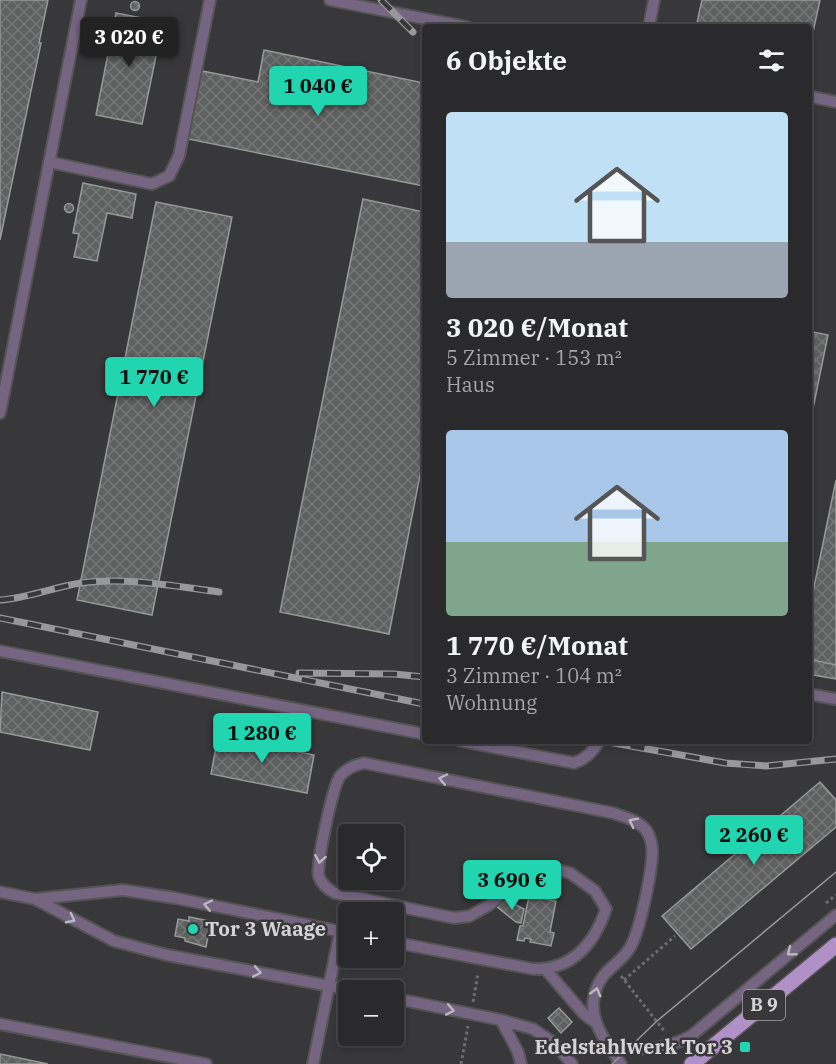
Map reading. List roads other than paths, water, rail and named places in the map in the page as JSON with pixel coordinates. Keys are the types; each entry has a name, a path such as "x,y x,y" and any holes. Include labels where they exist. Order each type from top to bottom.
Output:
{"main road":[{"name":"B 9","path":"692,1064 836,945"}],"lane":[{"path":"0,413 81,0"},
{"path":"49,162 152,184 169,176 179,156 210,0"},
{"path":"330,0 452,24"},
{"path":"650,24 654,0"},
{"path":"812,97 836,102"},
{"path":"0,651 422,734"},
{"path":"812,695 836,699"},
{"path":"476,744 574,763 582,760 598,744"},
{"path":"404,944 546,970 563,964 584,948 598,931 606,909 595,891 570,873 546,867 527,873 489,905 470,916 454,918 335,893 324,887 318,875 332,797 339,777 349,767 364,763 613,813 634,821 646,830 651,842 652,856 638,930 630,948 601,976 593,999 596,1023 621,1064"},
{"path":"0,892 35,899 123,890 175,898 338,932"},
{"path":"35,899 114,942 167,955 338,988"},
{"path":"609,1047 658,1049 675,1045 692,1036 836,915"},
{"path":"313,1064 338,956"},
{"path":"546,970 584,1014 596,1023"},
{"path":"404,1000 501,1020 533,1029 554,1043 572,1064"},
{"path":"501,1020 518,1052 521,1064"},
{"path":"0,1024 206,1064"}],"tram line":[{"path":"612,1064 657,1021 836,872"}],"railway":[{"path":"381,0 413,32"},
{"path":"0,600 98,581 150,583 219,592"},
{"path":"0,618 422,704"},
{"path":"299,673 394,674 422,677"},
{"path":"620,744 725,763 766,766 836,759"}],"place":[{"name":"Tor 3 Waage","path":"193,929"},
{"name":"Edelstahlwerk Tor 3","path":"745,1047"}]}
